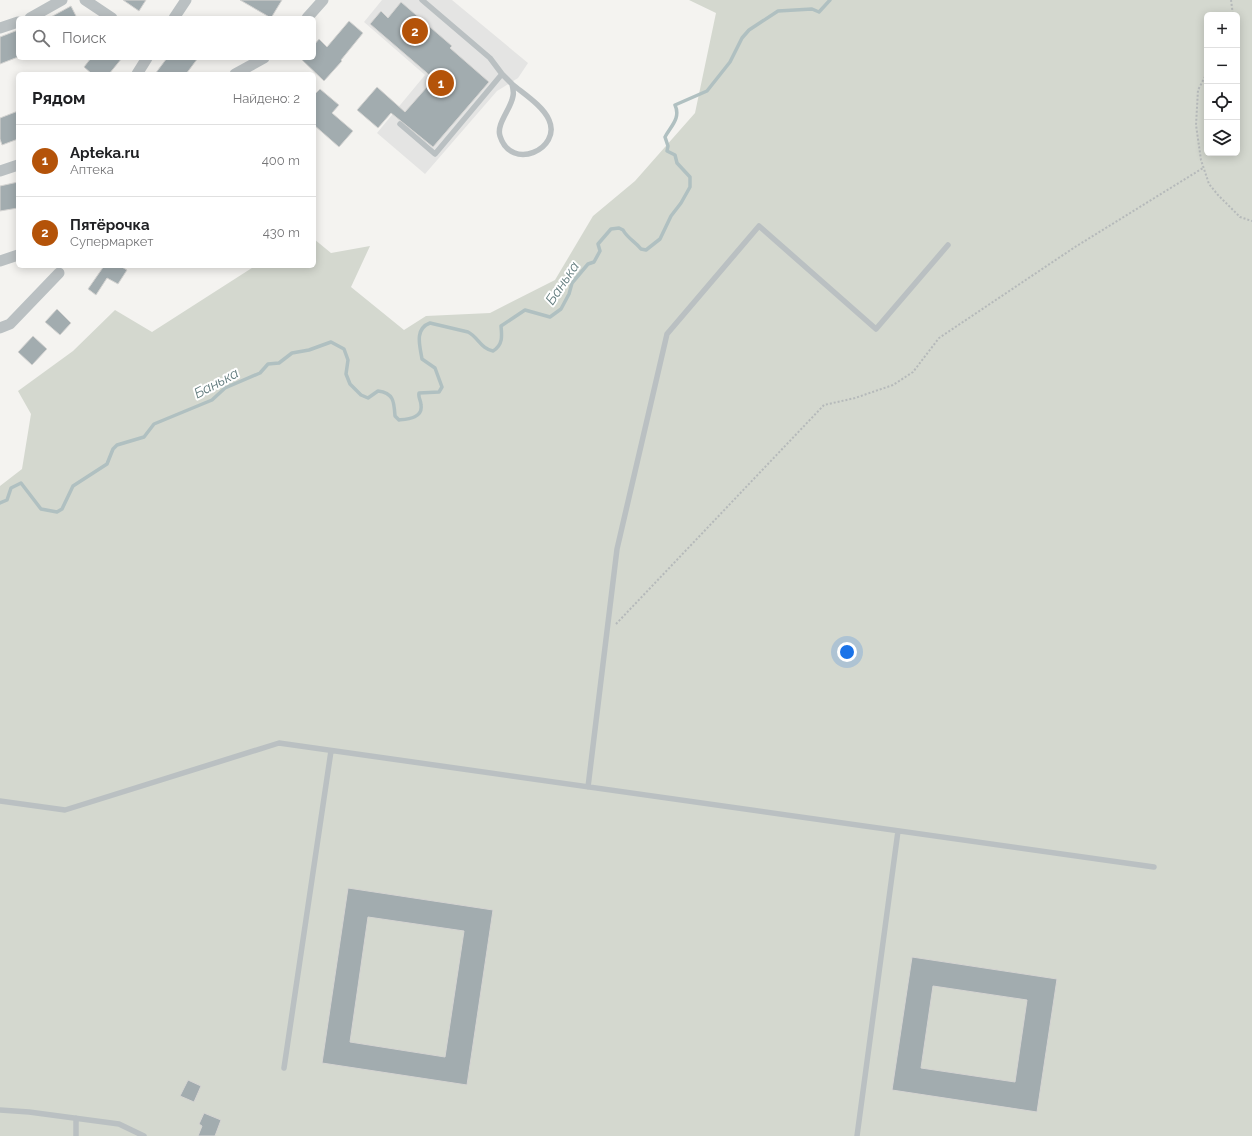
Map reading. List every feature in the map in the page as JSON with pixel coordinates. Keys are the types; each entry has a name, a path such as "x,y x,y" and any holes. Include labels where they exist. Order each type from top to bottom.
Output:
{"street":[{"path":"34,16 62,0"},
{"path":"85,0 109,16"},
{"path":"175,16 186,0"},
{"path":"309,16 323,0"},
{"path":"0,28 16,23"},
{"path":"138,72 146,60"},
{"path":"239,72 260,60"},
{"path":"0,171 16,166"},
{"path":"0,261 16,256"},
{"path":"0,328 10,324 59,272"}],"lane":[{"path":"422,0 490,58 502,74 539,107 549,120 551,130 548,140 542,148 528,155 520,155 511,151 504,144 500,135 501,125 513,96 512,84"},
{"path":"400,124 435,154 502,74"},
{"path":"588,787 617,549 667,334 758,226 876,329 948,245"},
{"path":"0,801 65,810 280,743 1154,867"},
{"path":"284,1068 331,751"},
{"path":"857,1136 898,831"},
{"path":"0,1110 119,1124 144,1136"},
{"path":"76,1118 76,1136"}],"path":[{"path":"1231,0 1233,12"},
{"path":"1204,79 1198,90 1196,125 1201,160 1209,184 1240,217 1252,221"},
{"path":"607,634 824,405 855,398 893,385 913,372 939,338 1075,247 1204,168"}],"shaded area":[{"path":"382,0 452,0 528,63 518,78 497,91 425,174 377,133 425,75 364,22"},
{"path":"689,0 1252,0 1252,1136 0,1136 0,486 22,469 31,414 18,391 73,351 115,310 152,332 252,268 316,268 316,241 331,253 370,246 351,287 404,330 426,316 490,313 555,280 593,216 635,181 695,113 716,13"}],"building":[{"path":"123,0 146,0 139,11"},
{"path":"240,0 282,0 272,16 268,16"},
{"path":"401,2 452,46 450,48 489,82 433,147 391,113 378,128 357,110 377,87 405,112 434,79 370,24 381,11 388,18"},
{"path":"71,6 76,16 53,16"},
{"path":"349,21 363,33 341,60 342,61 324,81 302,60 316,60 316,43 319,39 327,47"},
{"path":"16,31 16,58 0,64 0,37"},
{"path":"89,60 120,60 111,72 90,72 84,67"},
{"path":"166,60 196,60 188,72 156,72"},
{"path":"320,89 339,105 332,113 353,131 339,147 316,127 316,93"},
{"path":"16,112 16,140 2,145 0,139 0,118"},
{"path":"16,182 16,208 0,211 0,186"},
{"path":"103,268 124,268 127,270 118,284 107,278 96,295 88,289"},
{"path":"57,309 71,323 60,335 45,322"},
{"path":"33,336 47,349 32,365 18,352"},
{"path":"348,888 493,910 467,1085 322,1063","holes":["368,917 464,931 445,1057 350,1042"]},
{"path":"912,957 1057,979 1037,1112 892,1090","holes":["933,986 1027,1000 1015,1082 921,1068"]},
{"path":"188,1080 201,1086 194,1102 180,1096"},
{"path":"204,1113 221,1120 215,1136 198,1136 202,1126 199,1124"}],"waterway":[{"name":"Банька","path":"0,503 7,500 11,488 21,483 41,509 57,512 62,509 73,486 107,464 113,449 117,445 144,437 154,424 212,400 225,388 260,373 268,364 279,363 292,353 309,350 331,342 344,349 348,360 346,374 350,384 361,395 368,398 378,391 383,392 392,399 395,416 399,420 414,417 420,413 421,409 419,393 439,392 442,387 435,368 422,359 419,343 422,329 430,323 468,332 485,348 493,351 499,346 502,337 501,326 525,310 550,317 561,309 569,294 572,283 588,264 594,262 600,251 598,244 611,229 619,228 623,230 627,236 641,249 646,250 660,239 671,216 681,203 690,187 690,177 677,163 675,155 667,151 668,146 665,137 676,118 677,110 675,105 707,91 730,62 742,38 749,30 778,11 812,9 819,12 830,0"}],"place":[{"name":"Пятёрочка","path":"415,31"},
{"name":"Apteka.ru","path":"441,83"}]}
